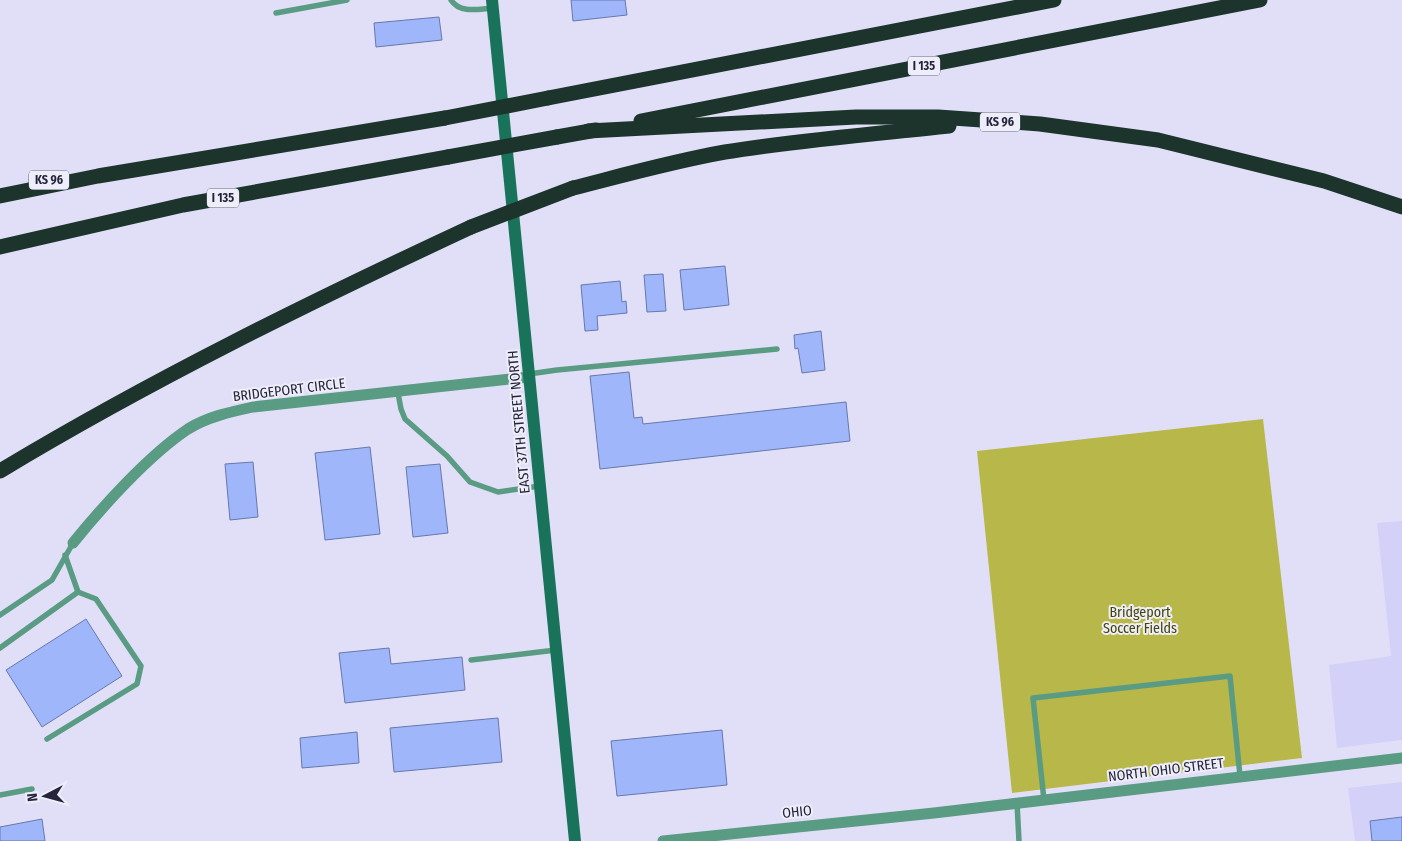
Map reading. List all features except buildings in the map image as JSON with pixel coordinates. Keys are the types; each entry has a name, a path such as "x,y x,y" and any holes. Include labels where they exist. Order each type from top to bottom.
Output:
{"highway":[{"path":"0,196 98,176 445,118 1054,0"},
{"name":"I 135","path":"0,247 183,205 448,158 1260,0"},
{"name":"KS 96","path":"588,131 856,117 938,118 1040,124 1158,140 1324,182 1402,208"},
{"path":"0,471 58,436 384,267 472,226 573,188 655,166 726,152 849,135 987,121"},
{"name":"KS 96","path":"0,185 98,176"}],"main road":[{"name":"EAST 37TH STREET NORTH","path":"493,4 576,841"}],"street":[{"name":"BRIDGEPORT CIRCLE","path":"72,544 93,518 165,446 197,425 221,414 253,407 529,376"},
{"name":"NORTH OHIO STREET","path":"934,813 1402,758"},
{"name":"OHIO","path":"663,841 688,840 934,813"}],"lane":[{"path":"276,12 347,0"},
{"path":"451,0 454,5 466,10 493,4"},
{"path":"529,376 566,369 777,349"},
{"path":"398,392 400,409 405,419 448,456 470,482 498,492 540,486"},
{"path":"0,615 52,580 72,544"},
{"path":"47,739 137,684 141,666 96,599 78,592 65,555"},
{"path":"0,648 78,592"},
{"path":"471,660 556,650"},
{"path":"1044,800 1033,698 1230,676 1240,776"},
{"path":"0,795 32,789"},
{"path":"1017,803 1019,841"}],"shaded area":[{"path":"1402,521 1402,740 1337,748 1329,665 1391,656 1377,523"},
{"path":"1402,782 1402,841 1355,841 1348,788"}],"green space":[{"name":"Bridgeport Soccer Fields","path":"1263,419 1302,758 1012,793 977,451"}]}
